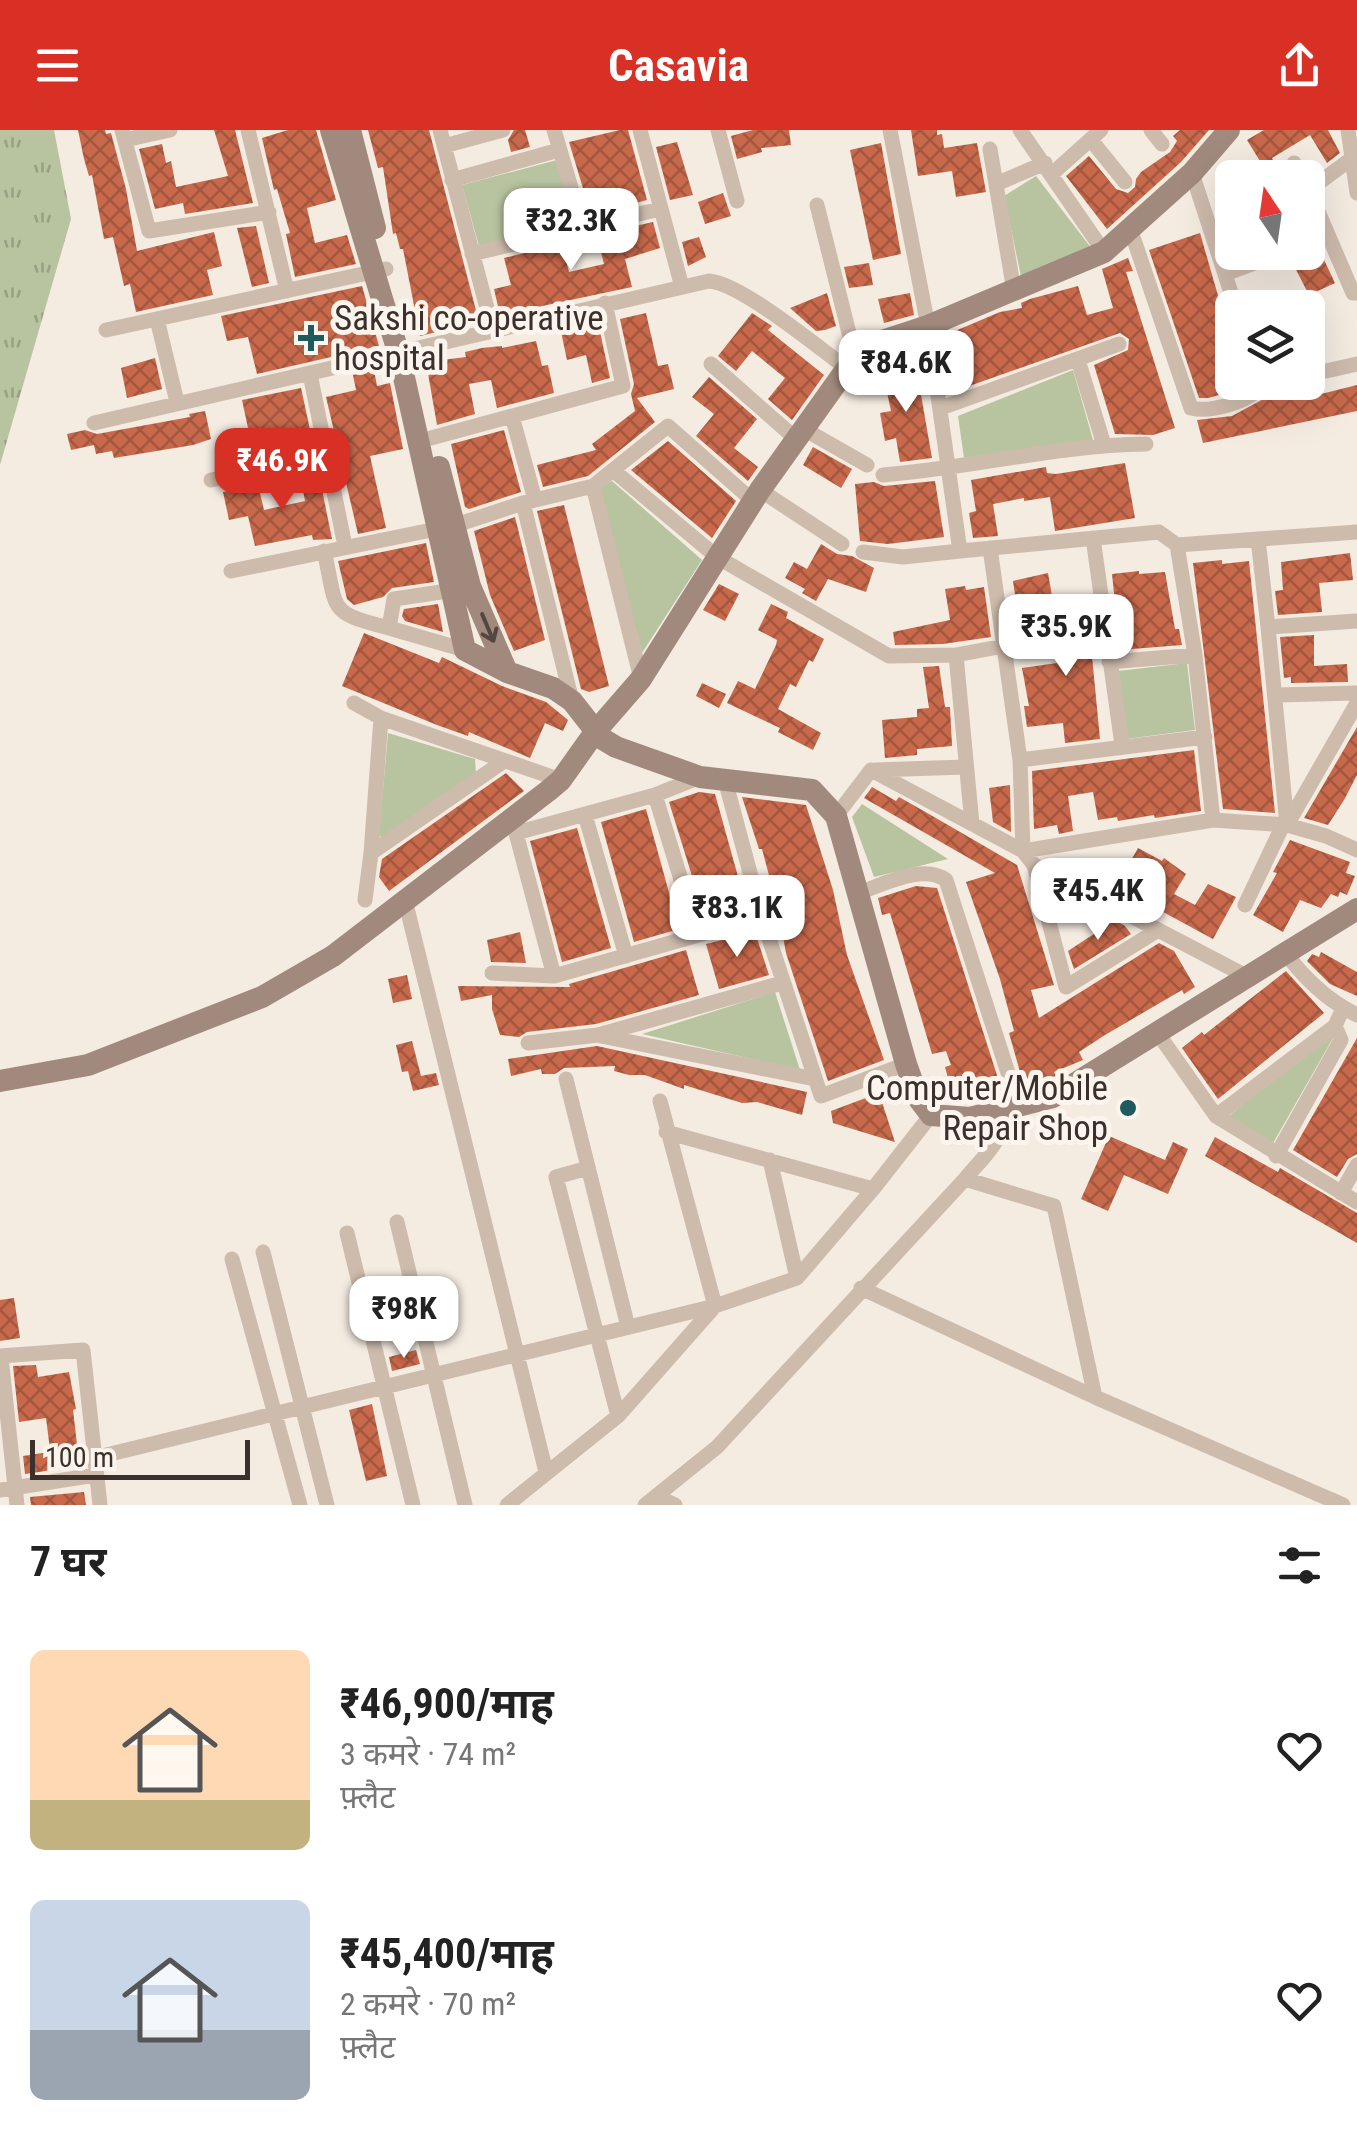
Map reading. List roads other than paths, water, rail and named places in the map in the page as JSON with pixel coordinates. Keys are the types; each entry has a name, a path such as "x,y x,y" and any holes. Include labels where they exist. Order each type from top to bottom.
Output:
{"street":[{"path":"170,130 123,135 149,232 269,212"},
{"path":"248,130 288,292"},
{"path":"332,130 432,438 461,589 464,650"},
{"path":"350,130 379,270"},
{"path":"492,331 442,138 503,130"},
{"path":"556,130 582,226"},
{"path":"640,130 682,287"},
{"path":"718,130 737,201"},
{"path":"890,130 928,326 960,551"},
{"path":"1020,130 1104,252"},
{"path":"1150,130 1162,144"},
{"path":"0,1081 88,1065 262,997 333,956 406,900 514,827 561,780 594,732 642,679 756,495 850,362 876,343 928,326 1104,252 1192,173 1228,130"},
{"path":"1348,130 1357,193"},
{"path":"996,184 1049,168 1096,135 1126,182"},
{"path":"990,149 1014,291"},
{"path":"452,180 559,150"},
{"path":"1325,177 1351,159"},
{"path":"1192,173 1230,290"},
{"path":"818,205 850,362"},
{"path":"472,254 660,209"},
{"path":"1325,228 1353,293 1357,293"},
{"path":"1131,231 1191,408 1210,408 1237,400"},
{"path":"106,330 379,270"},
{"path":"1225,274 1236,270"},
{"path":"94,424 709,281 728,285 850,362"},
{"path":"432,438 623,386 605,304"},
{"path":"156,319 177,402"},
{"path":"941,408 1119,344"},
{"path":"405,352 448,527"},
{"path":"1078,360 1104,444"},
{"path":"711,364 798,433 867,465"},
{"path":"1325,372 1357,364"},
{"path":"310,374 345,546"},
{"path":"512,416 572,701"},
{"path":"231,572 448,527 593,486 668,426 756,495 842,544"},
{"path":"883,474 950,469 1104,444 1146,444"},
{"path":"211,480 327,457"},
{"path":"614,471 717,557 889,656 956,655 1004,646"},
{"path":"593,486 642,679"},
{"path":"862,552 902,556 1160,532 1177,545 1357,532"},
{"path":"1093,538 1122,745"},
{"path":"1258,539 1276,696 1285,825"},
{"path":"1177,545 1195,655 1213,820"},
{"path":"990,548 1020,760 1023,852"},
{"path":"324,551 337,610 348,618 464,650 507,672 554,688 572,701 594,732 616,747 700,777 812,790 836,816 906,1064 918,1098 931,1115 970,1118 1053,1097 1357,909"},
{"path":"389,628 394,599 461,589"},
{"path":"461,589 507,672"},
{"path":"1268,626 1357,620"},
{"path":"956,655 972,824"},
{"path":"1110,662 1195,655"},
{"path":"1276,696 1357,693"},
{"path":"354,702 381,718 561,780"},
{"path":"1245,905 1285,825 1357,703"},
{"path":"365,900 381,718"},
{"path":"1020,760 1205,737"},
{"path":"371,854 504,760"},
{"path":"872,770 966,767"},
{"path":"836,816 872,770"},
{"path":"872,770 1023,852 1034,866 1066,988 1158,930"},
{"path":"514,827 585,814 655,795 700,777"},
{"path":"724,780 782,983 820,1096 906,1064"},
{"path":"655,795 698,935"},
{"path":"585,814 626,956"},
{"path":"1023,852 1213,820 1285,825 1355,845"},
{"path":"514,827 554,976"},
{"path":"1034,866 1246,976"},
{"path":"651,1500 717,1447 1002,1134 1010,1108 946,880 924,872 858,893"},
{"path":"406,900 546,1472"},
{"path":"492,974 554,976 762,917"},
{"path":"1216,1116 1350,1011 1298,969 1284,951"},
{"path":"528,1043 598,1035 782,983"},
{"path":"1276,1156 1341,1040 1335,1026"},
{"path":"1158,1034 1216,1116 1357,1202"},
{"path":"598,1035 815,1079"},
{"path":"566,1079 628,1327"},
{"path":"660,1101 715,1306"},
{"path":"94,1458 715,1306 797,1278 931,1115"},
{"path":"666,1132 874,1189"},
{"path":"770,1160 797,1278"},
{"path":"1341,1193 1357,1165"},
{"path":"588,1168 556,1177 618,1416"},
{"path":"964,1179 1054,1206 1095,1397"},
{"path":"397,1222 465,1505"},
{"path":"347,1233 412,1505"},
{"path":"263,1252 327,1505"},
{"path":"232,1259 300,1505"},
{"path":"861,1288 1095,1397 1343,1505"},
{"path":"507,1505 618,1416 715,1306"},
{"path":"17,1505 7,1489 1,1357 82,1350 100,1505"},
{"path":"7,1489 95,1475"},
{"path":"651,1500 675,1505"}],"place":[{"name":"Sakshi co-operative hospital","path":"311,338"},
{"name":"Computer/Mobile Repair Shop","path":"1128,1108"}]}
